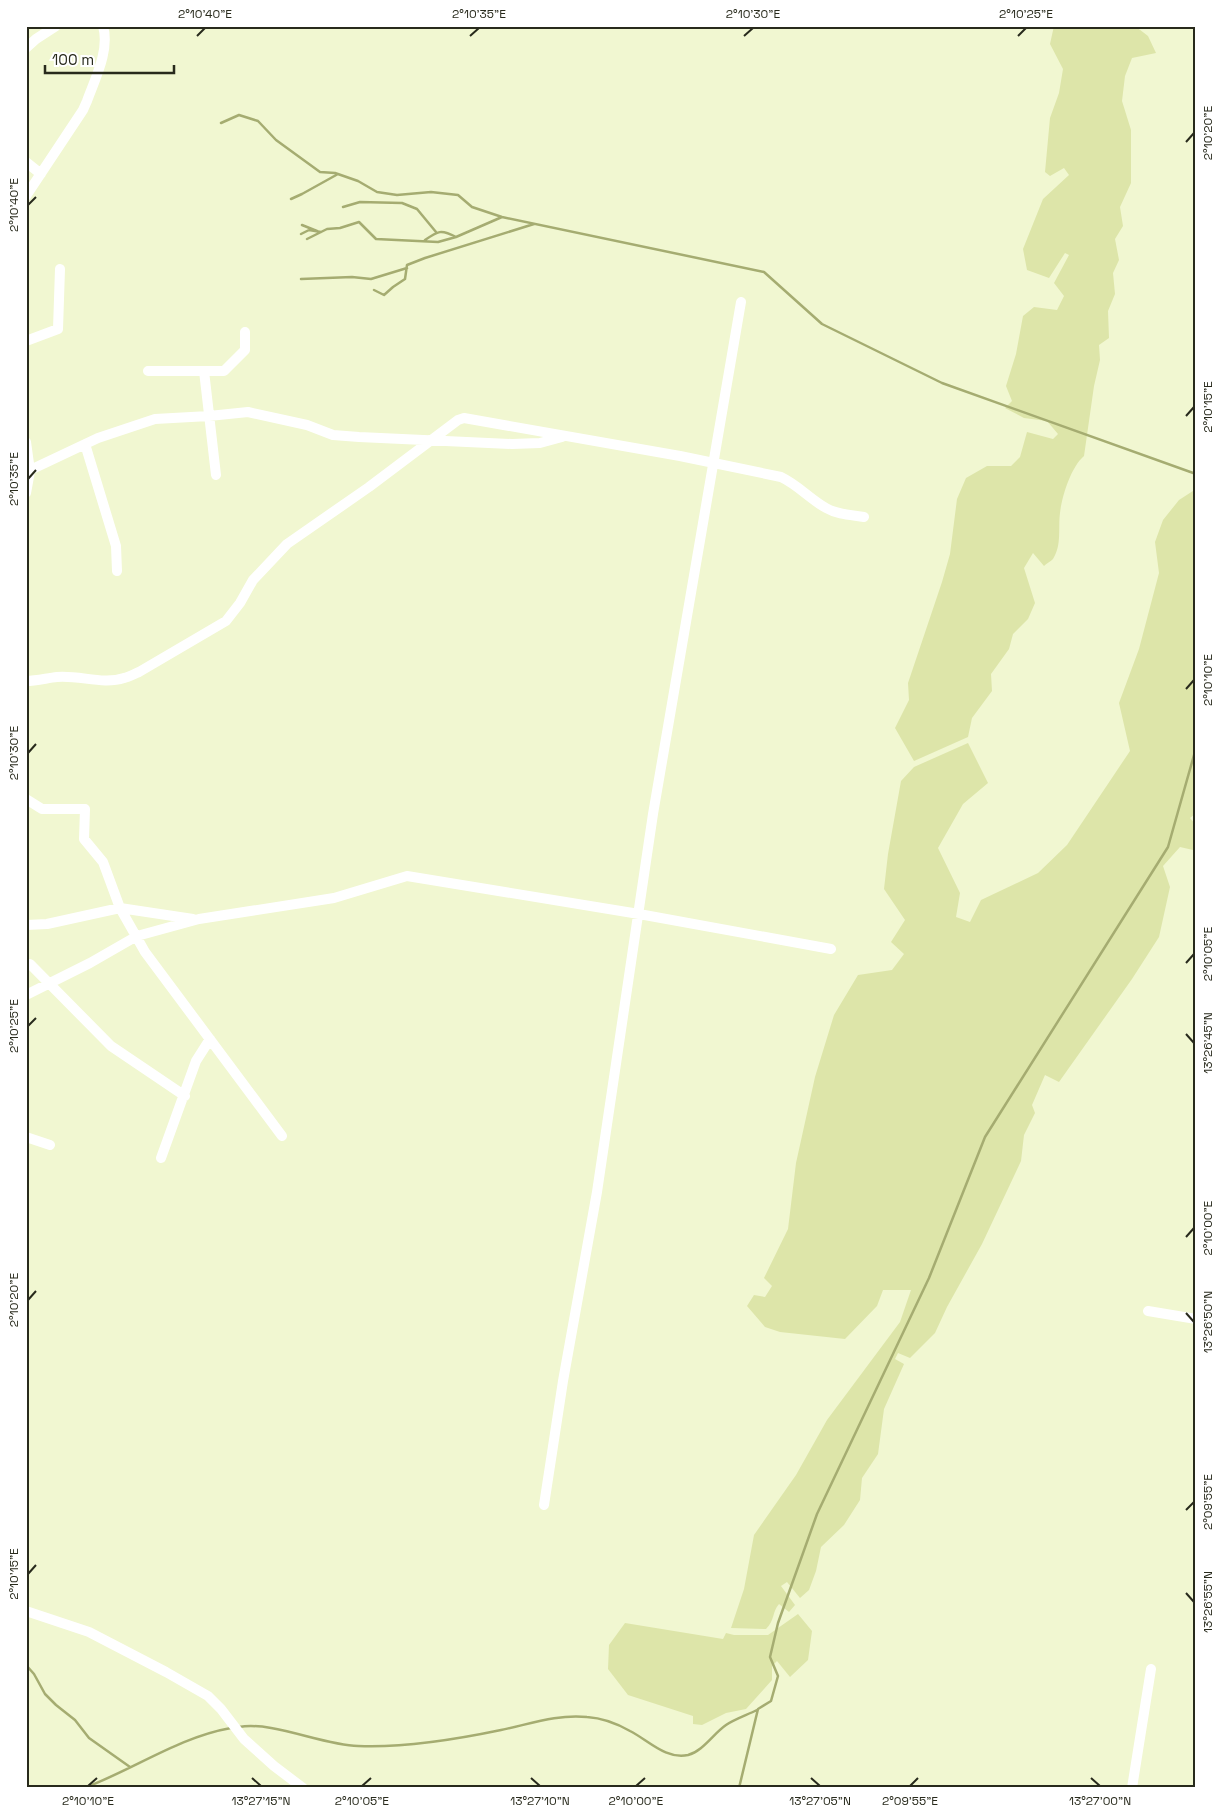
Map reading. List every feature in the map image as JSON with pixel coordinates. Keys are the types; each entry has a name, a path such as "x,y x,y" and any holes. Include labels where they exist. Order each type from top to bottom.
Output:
{"street":[{"path":"26,48 56,26"},
{"path":"26,196 87,102 104,47 106,36 103,26"},
{"path":"26,162 41,174"},
{"path":"26,341 58,329 60,269"},
{"path":"544,1505 563,1381 597,1192 653,814 741,302"},
{"path":"148,371 224,371 245,350 245,332"},
{"path":"204,371 216,475"},
{"path":"28,471 98,438 155,419 248,412 307,425 333,435 512,444 540,443 564,436"},
{"path":"26,681 56,677 98,680 124,679 226,621 240,603 253,580 287,544 458,420 464,418 680,456 781,477 793,483 826,509 836,513 864,517"},
{"path":"26,442 28,471 26,493"},
{"path":"85,444 116,546 117,571"},
{"path":"26,799 42,808 85,809 84,839 103,862 120,908 146,952 282,1136"},
{"path":"26,994 138,936 198,920 334,898 407,876 830,948"},
{"path":"26,925 47,924 120,908 198,920"},
{"path":"30,964 111,1046 184,1096"},
{"path":"161,1158 196,1061 210,1039"},
{"path":"26,1137 50,1146"},
{"path":"1148,1311 1196,1319"},
{"path":"26,1611 89,1632 208,1696 221,1708 244,1739 274,1766 303,1788"},
{"path":"1132,1788 1151,1669"}],"green space":[{"path":"1054,26 1135,26 1148,36 1156,53 1132,58 1125,76 1122,101 1131,130 1131,183 1120,207 1123,226 1115,239 1119,260 1113,273 1115,294 1108,311 1109,338 1099,345 1100,360 1094,386 1084,456 1071,474 1065,490 1060,513 1059,542 1056,554 1044,566 1033,553 1024,568 1035,603 1028,619 1013,634 1009,649 991,674 992,691 972,718 968,737 914,761 895,728 909,700 908,683 950,554 957,499 966,478 987,466 1011,466 1020,457 1027,432 1053,439 1058,434 1047,421 1024,418 1005,408 1012,401 1006,386 1016,354 1023,316 1034,307 1057,310 1064,296 1054,283 1069,255 1065,253 1049,278 1027,270 1023,249 1043,199 1069,175 1064,168 1050,176 1045,172 1050,118 1059,93 1063,69 1050,44"},
{"path":"1196,489 1196,813 1190,818 1196,825 1196,845 1193,850 1180,847 1163,866 1170,887 1159,937 1132,979 1059,1082 1045,1075 1032,1105 1035,1113 1024,1135 1021,1161 982,1244 947,1307 935,1333 910,1358 898,1353 895,1359 904,1364 884,1409 878,1454 862,1478 860,1500 844,1525 821,1547 816,1571 809,1590 800,1598 787,1582 781,1586 795,1605 789,1612 779,1604 766,1629 731,1628 744,1589 754,1535 796,1475 827,1420 900,1322 911,1290 883,1290 877,1306 845,1339 780,1332 765,1327 747,1306 754,1295 765,1297 772,1286 764,1278 788,1229 796,1163 815,1077 834,1015 858,975 892,970 904,954 891,942 905,920 884,889 901,781 914,767 968,743 988,783 963,804 938,848 960,893 956,917 970,922 981,900 1038,873 1067,845 1130,751 1119,703 1139,649 1159,573 1155,542 1163,520 1179,500"},
{"path":"798,1614 812,1631 808,1660 790,1677 777,1661 772,1666 772,1680 746,1709 726,1713 702,1725 693,1724 693,1716 628,1695 608,1669 609,1645 625,1623 723,1639 726,1633 734,1635 768,1635"}],"waterway":[{"path":"221,123 239,115 258,121 276,140 320,172 335,173 358,181 377,192 397,195 431,192 458,195 472,207 502,217 764,272 822,324 942,383 1196,474"},
{"path":"291,199 338,174"},
{"path":"343,207 360,202 402,203 417,209 436,232"},
{"path":"307,239 327,229 340,228 359,222 376,239 438,242 456,237 502,217"},
{"path":"374,290 384,295 405,279 407,265 534,224"},
{"path":"302,225 317,231"},
{"path":"301,234 309,230 321,232"},
{"path":"425,240 440,232 456,237"},
{"path":"301,279 352,277 371,279 407,268"},
{"path":"739,1788 758,1709 771,1701 778,1676 770,1657 778,1623 817,1514 929,1278 985,1137 1168,847 1196,748"},
{"path":"26,1665 34,1674 45,1694 75,1720 89,1738 130,1767"},
{"path":"239,1727 267,1727 344,1745 393,1746 448,1740 554,1718 576,1716 598,1718 614,1723 657,1748 672,1755 680,1756 693,1753 726,1725 757,1710"},
{"path":"84,1788 175,1746 212,1732 231,1728"}]}
